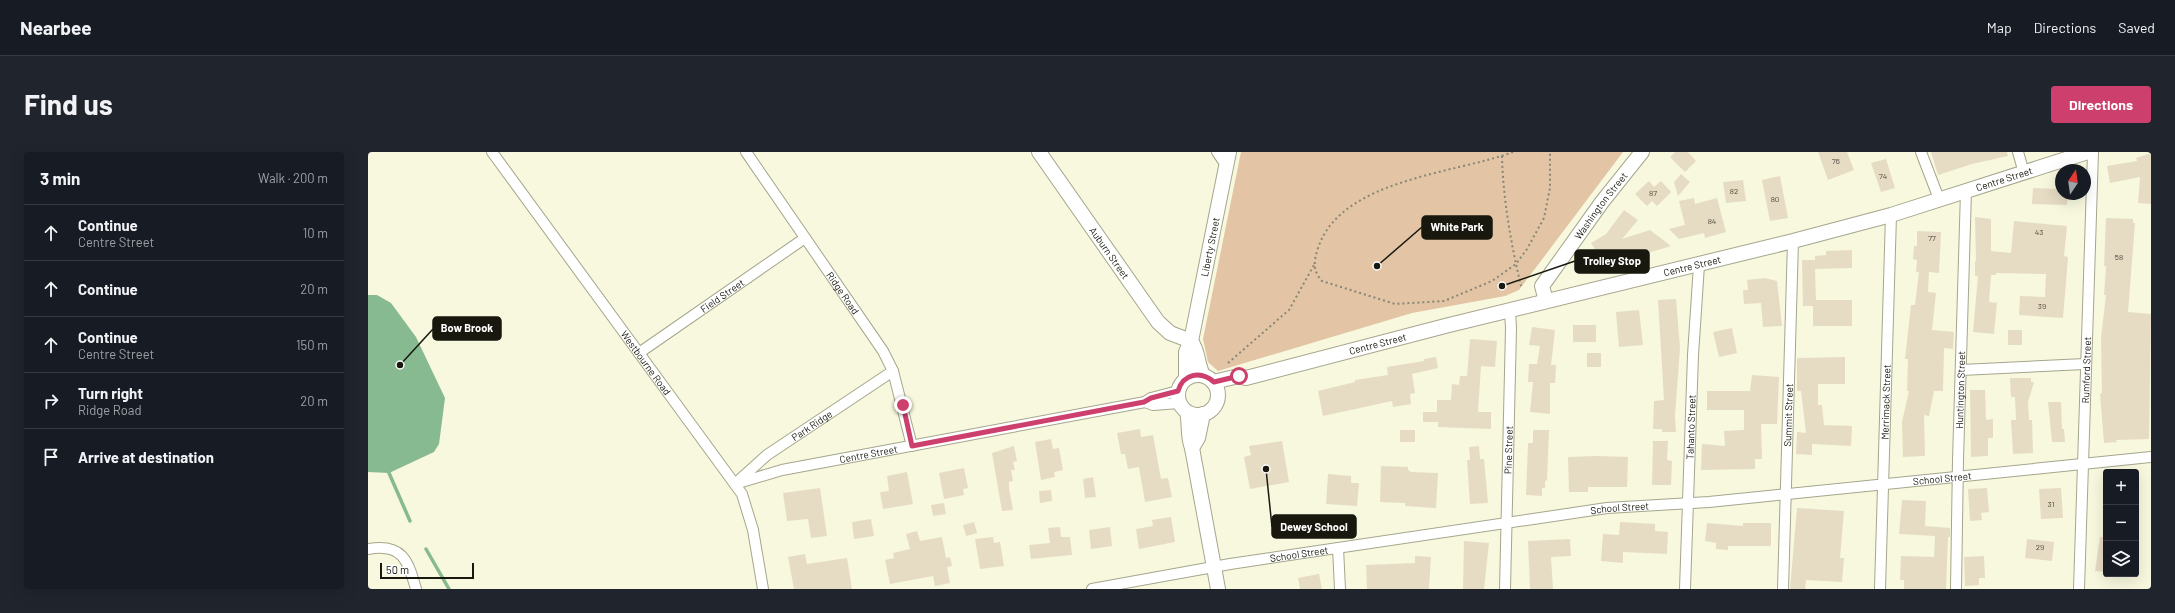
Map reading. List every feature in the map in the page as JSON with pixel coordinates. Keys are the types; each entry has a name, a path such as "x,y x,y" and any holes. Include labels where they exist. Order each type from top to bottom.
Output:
{"street":[{"name":"Westbourne Road","path":"492,152 735,484 747,507 763,589"},
{"name":"Ridge Road","path":"746,152 883,351 893,371 912,446"},
{"name":"Auburn Street","path":"1038,152 1158,322 1170,333 1191,341"},
{"path":"1217,152 1228,158"},
{"name":"Washington Street","path":"1546,301 1542,286 1602,202 1642,152"},
{"path":"1921,152 1939,199"},
{"path":"2018,152 2024,173"},
{"name":"Centre Street","path":"1208,378 1239,376 1246,378 1546,301 1793,241 1891,215 2088,152"},
{"name":"Rumford Street","path":"2079,589 2085,364 2093,152"},
{"name":"Liberty Street","path":"1186,378 1186,352 1191,341 1228,158"},
{"name":"Huntington Street","path":"1956,589 1957,476 1966,191"},
{"name":"Merrimack Street","path":"1880,589 1891,215"},
{"name":"Field Street","path":"639,353 805,238"},
{"name":"Summit Street","path":"1782,589 1793,241"},
{"name":"Tahanto Street","path":"1685,589 1699,265"},
{"name":"Pine Street","path":"1504,589 1511,328 1510,311"},
{"path":"1191,341 1197,349 1199,367 1208,378 1218,398 1213,408 1203,414 1198,438 1192,448"},
{"path":"1961,370 2085,364"},
{"name":"Park Ridge","path":"735,484 767,455 893,371"},
{"path":"1208,378 1186,378 1181,402 1189,420 1188,437 1192,448 1218,589"},
{"name":"Centre Street","path":"1218,398 1222,392 1243,383 1246,378"},
{"name":"Centre Street","path":"735,484 782,470 1144,402 1153,406 1181,402"},
{"path":"1181,402 1203,414"},
{"name":"School Street","path":"1092,589 1214,566 1607,508 1785,495 1883,483 2151,457"},
{"path":"368,549 384,548 394,550 403,556 410,568 416,589"},
{"path":"1338,548 1340,589"}],"path":[{"path":"1503,152 1508,154"},
{"path":"1228,364 1289,310 1314,265 1325,232 1347,207 1383,188 1513,152"},
{"path":"1314,265 1316,275 1322,281 1395,304 1444,301 1492,280 1516,264 1527,249 1544,218 1550,188 1550,152"},
{"path":"1502,156 1502,181 1521,286"}],"shaded area":[{"path":"1241,152 1623,152 1519,290 1505,296 1412,313 1218,371 1208,362 1203,339"},
{"path":"368,295 377,295 391,303 416,337 445,398 439,444 434,452 389,473 368,472"}],"building":[{"path":"1675,152 1688,152 1696,161 1685,172 1670,157"},
{"path":"1818,152 1847,152 1854,170 1828,180"},
{"path":"1931,152 2007,152 2008,156 1972,164 1938,175"},
{"path":"2151,153 2151,204 2138,203 2140,177 2110,183 2107,166 2137,161 2136,158"},
{"path":"1886,159 1895,188 1881,192 1871,163"},
{"path":"1681,174 1690,182 1678,196 1674,182"},
{"path":"1780,176 1788,218 1770,221 1762,180"},
{"path":"1743,180 1746,201 1726,203 1723,182"},
{"path":"1649,181 1654,187 1661,181 1671,192 1657,206 1652,201 1647,206 1635,194"},
{"path":"2033,188 2055,189 2055,200 2067,200 2067,205 2032,204"},
{"path":"1694,198 1695,204 1717,198 1726,232 1705,238 1704,233 1679,239 1669,229 1685,225 1679,201"},
{"path":"1624,210 1638,220 1622,239 1650,230 1671,246 1638,256 1636,252 1629,255 1628,251 1605,265 1591,243 1606,234"},
{"path":"1975,217 1991,219 1991,251 2011,253 2014,221 2067,226 2064,256 2068,257 2063,318 2019,315 2020,296 2045,297 2046,274 1996,273 1996,275 1991,275 1989,302 1997,303 1994,334 1973,332 1978,276 1975,276"},
{"path":"2106,218 2133,219 2133,223 2135,223 2128,312 2151,314 2149,439 2116,440 2117,442 2104,443 2100,394 2102,393 2101,338 2106,295 2104,295 2106,266 2104,266"},
{"path":"1917,231 1941,232 1939,273 1929,272 1928,292 1936,293 1932,330 1954,332 1953,349 1944,348 1943,391 1934,391 1929,416 1924,415 1925,456 1903,457 1902,422 1909,391 1907,391 1908,359 1905,359 1911,305 1915,305 1919,272 1916,272 1917,260 1913,259 1914,246 1917,246"},
{"path":"1852,250 1852,268 1815,269 1816,300 1852,300 1852,326 1813,326 1813,306 1803,306 1802,260 1815,260 1815,256 1826,255 1826,251"},
{"path":"1765,278 1777,281 1782,326 1763,327 1761,303 1744,304 1743,290 1748,290 1747,280"},
{"path":"1676,299 1680,348 1675,416 1676,432 1662,432 1662,429 1653,429 1654,401 1664,400 1658,300"},
{"path":"1639,310 1643,345 1619,347 1616,312"},
{"path":"1573,325 1596,325 1596,342 1573,342"},
{"path":"1532,327 1555,330 1551,365 1556,365 1555,383 1550,383 1550,414 1530,412 1533,382 1528,382 1529,364 1537,364 1540,346 1529,345"},
{"path":"1732,328 1737,353 1719,357 1713,332"},
{"path":"2008,330 2022,330 2022,345 2008,345"},
{"path":"1470,339 1497,341 1495,367 1481,366 1478,412 1491,412 1491,429 1438,427 1438,422 1423,422 1423,412 1437,412 1437,400 1451,400 1452,384 1459,385 1460,376 1467,376"},
{"path":"1587,353 1601,353 1601,367 1587,367"},
{"path":"1436,357 1438,368 1412,374 1415,393 1410,394 1411,404 1393,407 1392,401 1323,416 1318,391 1355,382 1355,380 1388,375 1387,367 1424,361 1424,359"},
{"path":"1845,357 1845,384 1818,384 1818,405 1822,405 1824,425 1852,426 1851,446 1812,444 1812,455 1796,454 1797,432 1806,433 1801,391 1797,391 1797,358"},
{"path":"1752,375 1779,377 1777,424 1761,424 1762,459 1755,459 1755,469 1701,470 1702,444 1725,446 1724,431 1744,430 1744,410 1707,410 1707,391 1750,391"},
{"path":"2010,378 2031,378 2031,382 2034,382 2028,402 2029,420 2032,420 2033,453 2013,454 2011,420 2016,420 2015,397 2011,397"},
{"path":"1970,390 1985,390 1986,420 1993,419 1993,438 1988,438 1988,456 1971,457"},
{"path":"2048,402 2061,402 2062,429 2064,429 2065,442 2052,442"},
{"path":"1140,429 1141,437 1153,435 1161,479 1168,478 1172,497 1145,502 1139,467 1128,469 1125,454 1121,454 1117,433"},
{"path":"1400,430 1415,430 1415,442 1400,442"},
{"path":"1533,430 1549,430 1547,480 1545,481 1545,488 1542,488 1542,496 1526,495 1528,443 1533,443"},
{"path":"1051,439 1053,449 1059,448 1063,470 1054,472 1055,477 1041,480 1035,442"},
{"path":"1282,441 1289,482 1250,489 1244,457 1251,455 1249,446"},
{"path":"1653,441 1668,441 1667,460 1672,461 1671,485 1652,485"},
{"path":"1014,446 1017,461 1013,462 1015,470 1011,470 1013,481 1009,482 1013,510 1002,511 992,453"},
{"path":"1479,446 1480,459 1484,459 1488,503 1470,504 1467,460 1470,460 1469,447"},
{"path":"1568,457 1628,457 1627,487 1588,487 1588,492 1569,492"},
{"path":"1381,466 1408,467 1408,470 1411,472 1438,473 1436,508 1405,506 1405,503 1380,502"},
{"path":"964,468 968,488 963,489 964,495 944,499 939,473"},
{"path":"907,472 913,504 883,509 880,492 889,491 887,476"},
{"path":"1328,474 1351,476 1351,483 1359,483 1357,506 1326,504"},
{"path":"1093,477 1096,497 1085,498 1083,479"},
{"path":"820,488 827,536 811,538 808,519 787,521 783,493"},
{"path":"1987,488 1989,512 1981,513 1982,520 1970,521 1968,489"},
{"path":"2061,488 2063,518 2041,519 2039,489"},
{"path":"1051,490 1052,501 1040,503 1039,491"},
{"path":"1902,500 1926,501 1925,526 1950,528 1950,537 1948,537 1946,589 1904,589 1904,580 1900,580 1901,556 1934,557 1935,536 1899,534"},
{"path":"944,503 946,514 933,516 931,505"},
{"path":"1797,508 1844,511 1840,558 1844,558 1842,582 1806,580 1805,589 1790,589"},
{"path":"1171,517 1175,542 1139,549 1136,529 1153,526 1152,520"},
{"path":"871,519 874,536 854,539 852,522"},
{"path":"974,522 977,533 966,536 963,525"},
{"path":"1620,522 1655,524 1655,531 1668,532 1667,554 1623,552 1623,563 1601,561 1603,534 1619,535"},
{"path":"1707,523 1743,526 1743,523 1771,523 1771,546 1728,546 1728,550 1716,549 1716,543 1705,541"},
{"path":"1060,527 1061,537 1070,537 1072,555 1031,559 1029,545 1050,543 1048,528"},
{"path":"1110,527 1112,546 1091,549 1089,530"},
{"path":"917,531 920,541 942,537 946,558 950,557 952,566 947,567 950,583 935,586 933,576 890,584 885,560 894,558 893,553 910,549 906,534"},
{"path":"993,537 994,543 1000,542 1004,566 980,569 975,539"},
{"path":"2100,537 2103,537 2103,572 2095,571"},
{"path":"1570,539 1571,556 1551,557 1553,589 1530,589 1528,541"},
{"path":"2027,539 2054,542 2052,561 2025,558"},
{"path":"1464,541 1489,543 1484,589 1463,589"},
{"path":"805,554 807,564 847,558 852,589 794,589 788,557"},
{"path":"1415,556 1431,557 1429,589 1367,589 1366,565 1415,563"},
{"path":"1984,556 1985,578 1979,578 1979,585 1965,586 1964,557"},
{"path":"1319,574 1322,589 1300,589 1298,578"}],"waterway":[{"path":"389,469 389,473 410,521"},
{"path":"426,549 449,589"}],"place":[{"name":"White Park","path":"1377,266"},
{"name":"Trolley Stop","path":"1502,286"},
{"name":"Bow Brook","path":"400,365"},
{"name":"Dewey School","path":"1266,469"}],"route":[{"path":"903,405 912,446 1144,402 1151,398 1178,391 1182,382 1191,375 1203,375 1214,382 1239,376"}]}
